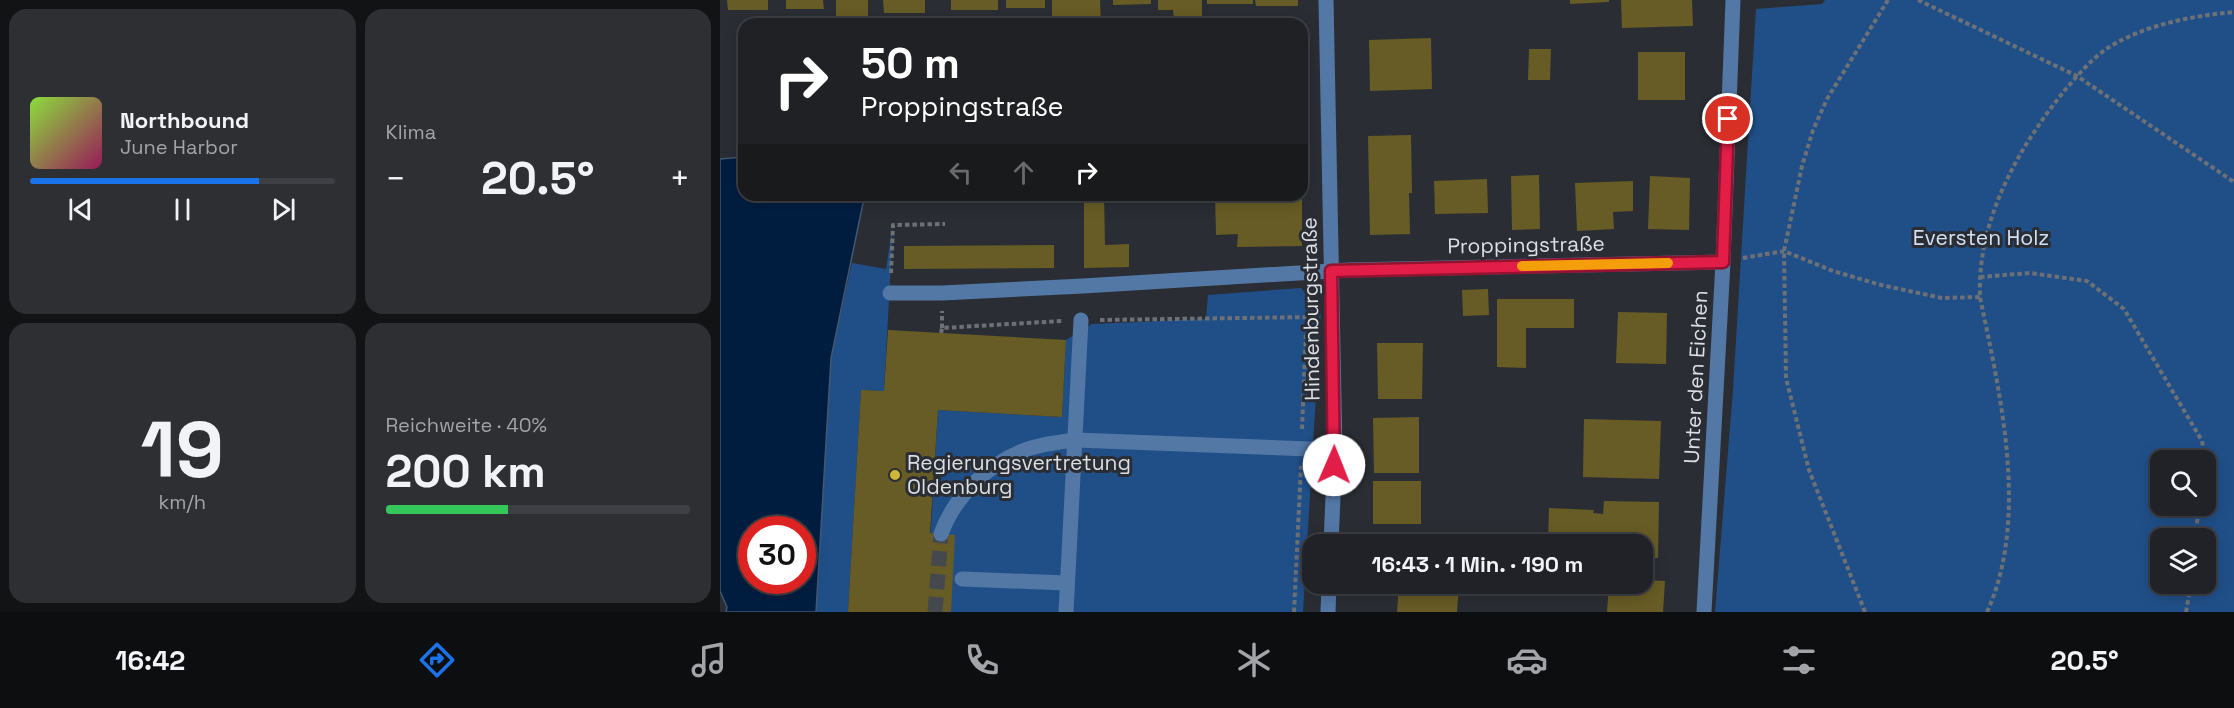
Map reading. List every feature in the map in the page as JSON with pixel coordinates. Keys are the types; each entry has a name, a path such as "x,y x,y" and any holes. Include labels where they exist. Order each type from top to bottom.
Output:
{"street":[{"name":"Hindenburgstraße","path":"1326,0 1335,450 1331,534"},
{"name":"Unter den Eichen","path":"1704,612 1723,262 1733,0"},
{"name":"Proppingstraße","path":"890,293 942,293 1083,286 1331,271 1723,262"},
{"path":"1066,612 1082,320"},
{"path":"941,534 946,518 955,504 976,481 999,464 1024,450 1048,444 1076,440 1335,450"},
{"path":"962,579 1067,583"},
{"path":"1328,612 1329,594"}],"path":[{"path":"1865,612 1809,470 1786,378 1784,251 1802,166 1813,130 1827,99 1888,0"},
{"path":"1918,0 2077,76 2234,182"},
{"path":"1987,612 2001,571 2010,502 2009,471 1980,297 1979,278 1986,234 1994,208 2028,140 2077,76 2110,46 2157,25 2234,12"},
{"path":"890,293 893,225 945,224"},
{"path":"1723,262 1784,251 1833,271 1891,288 1942,297 1980,297"},
{"path":"1979,278 2030,273 2087,280 2124,309 2202,441 2204,450"},
{"path":"941,333 942,328 1082,320 1310,316"},
{"path":"2186,612 2190,594"}],"green space":[{"name":"Eversten Holz","path":"1825,0 2234,0 2234,612 1715,612 1733,390 1756,9 1822,4"},
{"path":"893,225 884,391 861,390 848,612 816,612 831,358 852,263 886,269"},
{"path":"1301,288 1321,311 1308,534 1302,534 1303,612 926,612 938,410 1062,417 1066,340 1092,324 1206,319 1208,295"}],"shaded area":[{"path":"738,158 738,201 862,201 863,203 831,358 816,612 726,612 727,607 720,591 720,159"}],"building":[{"path":"727,0 768,0 768,10 728,10"},
{"path":"786,0 823,0 824,9 786,9"},
{"path":"836,0 868,0 868,18 836,18"},
{"path":"883,0 925,0 925,13 884,13"},
{"path":"951,0 998,0 998,10 951,10"},
{"path":"1006,0 1045,0 1045,8 1006,8"},
{"path":"1052,0 1100,0 1101,18 1052,18"},
{"path":"1113,0 1151,0 1151,4 1113,5"},
{"path":"1158,0 1202,0 1202,18 1174,18 1173,10 1158,10"},
{"path":"1207,0 1253,0 1253,4 1207,4"},
{"path":"1255,0 1298,0 1298,6 1256,6"},
{"path":"1570,0 1609,0 1609,2 1570,4"},
{"path":"1621,0 1692,0 1693,26 1622,28"},
{"path":"1431,38 1432,89 1370,91 1369,40"},
{"path":"1529,49 1551,49 1550,80 1528,80"},
{"path":"1638,52 1685,52 1685,100 1638,100"},
{"path":"1411,135 1410,234 1370,235 1368,136"},
{"path":"1539,175 1540,229 1512,230 1511,176"},
{"path":"1650,176 1690,178 1689,230 1648,229"},
{"path":"1487,179 1488,213 1435,214 1434,181"},
{"path":"1633,181 1633,211 1613,212 1614,229 1577,231 1575,183"},
{"path":"1084,201 1104,201 1105,245 1129,244 1129,267 1084,268"},
{"path":"1215,201 1302,201 1302,246 1237,247 1238,234 1216,235"},
{"path":"1054,245 1054,268 904,269 904,246"},
{"path":"1488,289 1489,315 1463,316 1462,290"},
{"path":"1497,299 1574,299 1574,328 1526,328 1526,368 1497,367"},
{"path":"1618,312 1667,313 1666,364 1616,363"},
{"name":"Regierungsvertretung Oldenburg","path":"888,330 1066,340 1062,417 938,410 930,533 955,535 951,612 848,612 861,390 884,391"},
{"path":"1377,343 1423,343 1422,399 1378,399"},
{"path":"1419,417 1419,473 1374,473 1373,418"},
{"path":"1584,419 1661,421 1659,479 1583,477"},
{"path":"1373,481 1421,481 1421,524 1373,524"},
{"path":"1604,501 1659,502 1658,558 1653,558 1653,534 1548,534 1549,508 1594,510 1593,513 1603,514"},
{"path":"1653,580 1665,581 1663,612 1607,612 1608,594 1653,594"},
{"path":"1398,594 1458,594 1457,612 1397,612"}],"tunnel":[{"path":"935,612 941,534"}],"slow traffic":[{"path":"1522,266 1668,263"}],"place":[{"name":"Regierungsvertretung Oldenburg","path":"895,475"}],"route":[{"path":"1334,465 1331,271 1723,262 1728,119"}]}
